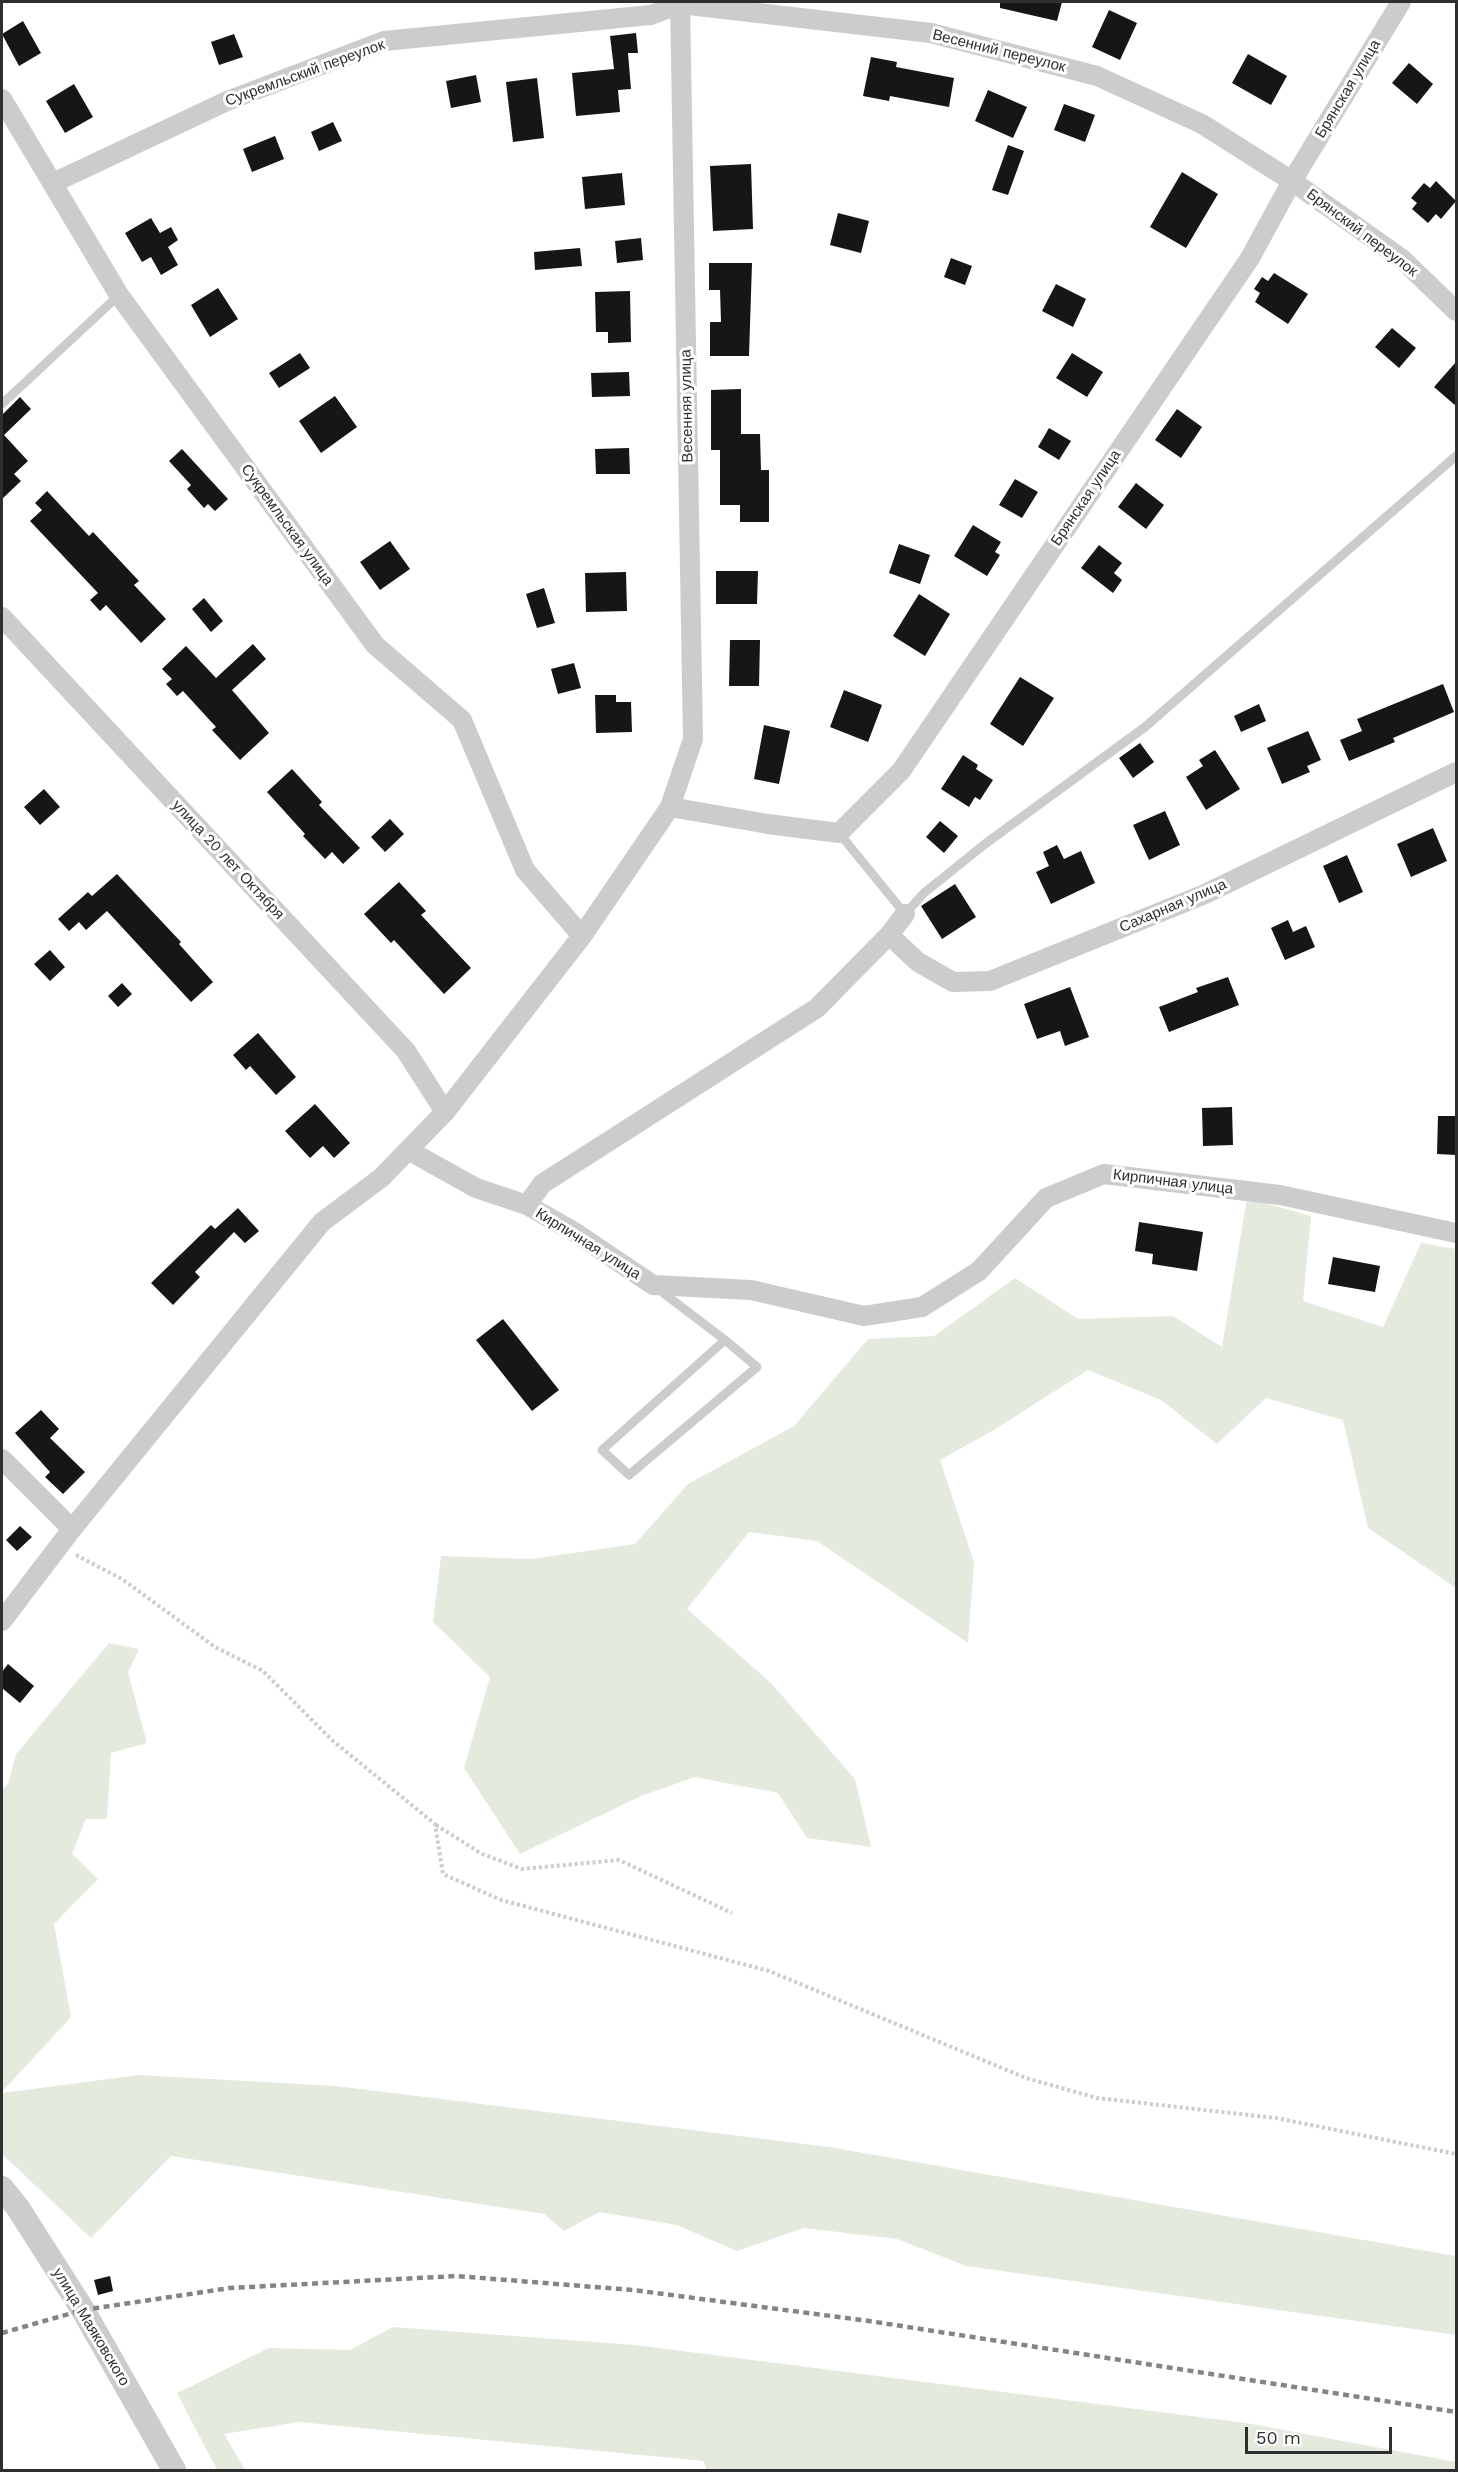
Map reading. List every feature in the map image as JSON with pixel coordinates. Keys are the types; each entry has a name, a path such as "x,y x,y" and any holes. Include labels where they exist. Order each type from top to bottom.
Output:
{"street":[{"name":"Брянская улица","path":"839,833 901,771 1250,258 1292,181 1401,2"},
{"name":"Весенний переулок","path":"680,3 931,33 1098,76 1202,124 1292,181"},
{"name":"Сукремльский переулок","path":"53,183 227,101 384,41 651,15 680,3"},
{"name":"Весенняя улица","path":"2,1621 72,1529 322,1222 381,1178 445,1112 582,936 670,807 693,739 680,3"},
{"name":"Сукремльская улица","path":"2,99 119,295 375,645 462,720 525,870 582,936"},
{"name":"Брянский переулок","path":"1292,181 1402,259 1456,310"},
{"name":"улица 20 лет Октября","path":"2,617 406,1051 445,1112"},
{"name":"Сахарная улица","path":"889,935 918,962 953,982 990,981 1205,894 1456,772"},
{"path":"670,807 768,824 839,833"},
{"path":"527,1205 542,1184 817,1008 889,935 905,914"},
{"name":"Кирпичная улица","path":"408,1150 476,1188 527,1205 576,1233 652,1285 751,1290 864,1316 922,1307 979,1271 1046,1198 1104,1173 1280,1195 1456,1233"},
{"path":"2,1459 72,1529"},
{"name":"улица Маяковского","path":"2,2188 18,2208 83,2310 174,2470"}],"lane":[{"path":"2,404 119,295"},
{"path":"839,833 905,914 924,893 985,844 1145,727 1456,456"},
{"path":"652,1285 725,1340 757,1367 628,1475 602,1450 725,1340"}],"path":[{"path":"59,1546 123,1579 215,1647 263,1671 333,1741 435,1824 482,1854 522,1869 618,1860 732,1914"},
{"path":"435,1824 443,1874 501,1900 768,1971 1026,2078 1097,2098 1276,2118 1456,2154"}],"shaded area":[{"path":"1247,1198 1311,1216 1303,1301 1383,1327 1421,1243 1456,1249 1456,1588 1368,1528 1343,1420 1266,1398 1217,1444 1161,1400 1088,1370 994,1430 940,1460 974,1562 968,1643 817,1541 749,1532 687,1609 771,1683 855,1779 871,1847 807,1838 778,1793 695,1777 641,1796 520,1854 464,1768 490,1677 433,1622 441,1556 531,1559 635,1544 688,1484 794,1426 868,1339 934,1336 1015,1278 1078,1319 1173,1316 1222,1347"},
{"path":"109,1643 139,1649 128,1672 147,1743 111,1753 107,1819 86,1819 72,1854 98,1879 54,1924 71,2017 2,2092 2,1790 8,1784 16,1754"},
{"path":"139,2075 336,2086 829,2147 1456,2256 1456,2335 966,2266 897,2239 804,2228 737,2251 677,2225 599,2212 564,2231 544,2214 171,2156 91,2238 2,2154 2,2093"},
{"path":"393,2327 635,2345 1246,2423 1456,2462 1456,2470 707,2470 703,2461 299,2422 224,2434 245,2470 217,2470 177,2393 269,2348 350,2350"}],"building":[{"path":"1000,2 1062,2 1057,21 1000,8"},
{"path":"1109,10 1137,23 1120,60 1092,47"},
{"path":"23,21 41,53 19,66 2,34"},
{"path":"636,33 638,53 628,53 631,89 618,90 620,112 576,116 572,73 614,69 610,36"},
{"path":"234,34 243,57 219,65 211,42"},
{"path":"1248,54 1287,76 1271,105 1232,83"},
{"path":"871,57 897,62 896,67 954,78 949,107 890,96 889,101 863,96"},
{"path":"1409,63 1433,84 1417,104 1392,83"},
{"path":"476,75 481,102 451,108 446,81"},
{"path":"537,78 544,138 513,142 506,82"},
{"path":"74,84 93,117 65,133 46,101"},
{"path":"988,90 1027,107 1013,138 975,121"},
{"path":"1064,104 1095,115 1085,142 1054,130"},
{"path":"333,122 342,141 319,151 311,132"},
{"path":"275,136 284,159 252,172 243,149"},
{"path":"1008,145 1024,151 1008,195 992,190"},
{"path":"751,164 753,229 713,231 710,166"},
{"path":"1182,172 1218,194 1186,248 1150,227"},
{"path":"622,173 625,205 585,209 582,177"},
{"path":"1436,181 1456,201 1441,219 1436,214 1428,223 1412,209 1417,203 1411,198 1424,183 1430,188"},
{"path":"838,213 869,221 861,253 830,245"},
{"path":"151,218 160,233 171,227 178,240 168,247 178,265 161,275 151,257 142,262 125,233"},
{"path":"641,238 643,260 617,263 615,241"},
{"path":"580,248 582,266 535,270 534,252"},
{"path":"951,258 972,266 965,285 944,277"},
{"path":"709,263 752,263 749,356 710,356 710,322 721,322 720,290 709,290"},
{"path":"1274,273 1308,294 1288,324 1255,302 1260,293 1254,289 1262,277 1268,281"},
{"path":"1056,284 1086,299 1073,327 1042,311"},
{"path":"218,288 238,319 210,337 191,305"},
{"path":"630,291 631,342 608,343 608,332 596,332 595,292"},
{"path":"1392,328 1416,348 1399,368 1375,347"},
{"path":"300,353 310,368 279,388 269,373"},
{"path":"1072,353 1103,372 1087,397 1056,378"},
{"path":"1456,362 1456,406 1434,387"},
{"path":"629,372 630,396 592,397 591,373"},
{"path":"741,389 741,434 760,434 761,470 769,470 769,522 740,522 740,505 720,505 720,450 711,450 711,390"},
{"path":"335,396 357,427 321,453 299,421"},
{"path":"20,397 31,409 4,435 28,461 14,474 21,481 2,499 2,415"},
{"path":"1177,409 1202,427 1181,458 1155,440"},
{"path":"1049,428 1071,441 1059,460 1038,447"},
{"path":"629,448 630,474 596,474 595,449"},
{"path":"182,449 228,499 215,511 208,504 204,508 187,489 191,485 169,461"},
{"path":"1015,479 1038,492 1022,518 999,505"},
{"path":"1136,483 1164,505 1146,529 1118,507"},
{"path":"47,491 89,536 93,532 139,581 134,585 166,619 141,643 106,605 100,611 90,600 98,593 30,521 42,510 35,503"},
{"path":"973,525 1001,542 995,552 1000,555 987,576 954,556"},
{"path":"390,541 410,569 380,590 360,562"},
{"path":"899,544 930,555 920,584 889,573"},
{"path":"1099,545 1122,563 1114,573 1122,580 1113,593 1081,568"},
{"path":"716,571 758,571 757,604 716,604"},
{"path":"626,572 627,611 586,612 585,573"},
{"path":"544,588 555,623 537,628 526,594"},
{"path":"919,594 950,614 925,656 893,636"},
{"path":"204,598 223,621 211,632 192,609"},
{"path":"730,640 760,640 759,686 729,686"},
{"path":"253,644 266,659 232,690 269,733 240,760 212,730 216,727 183,691 177,696 166,684 172,679 162,669 186,646 216,678"},
{"path":"574,663 581,688 558,694 551,669"},
{"path":"1020,677 1054,698 1023,746 990,724"},
{"path":"1443,684 1454,712 1393,738 1395,742 1349,761 1340,740 1362,731 1357,719"},
{"path":"844,690 882,705 868,742 830,727"},
{"path":"595,695 616,695 616,702 631,702 632,732 596,733"},
{"path":"1259,704 1266,721 1241,732 1234,716"},
{"path":"764,725 790,731 779,784 754,779"},
{"path":"1308,731 1321,760 1307,766 1310,772 1282,784 1267,748"},
{"path":"1140,743 1154,762 1133,778 1119,758"},
{"path":"1215,750 1240,789 1206,810 1186,777 1203,766 1199,760"},
{"path":"963,755 978,765 976,769 993,780 980,800 975,797 969,807 941,789"},
{"path":"292,769 322,802 319,805 360,848 343,864 332,852 325,859 267,792"},
{"path":"44,789 60,807 40,825 24,807"},
{"path":"1165,811 1180,845 1149,860 1133,825"},
{"path":"390,819 404,834 385,852 371,837"},
{"path":"940,821 958,836 944,853 926,837"},
{"path":"1433,828 1447,861 1411,877 1397,844"},
{"path":"1057,845 1064,859 1081,851 1095,883 1051,904 1036,872 1049,866 1043,852"},
{"path":"1347,855 1363,892 1339,903 1323,866"},
{"path":"117,874 181,942 179,944 213,982 191,1002 107,911 86,930 79,922 69,931 58,919 88,892 92,896"},
{"path":"399,882 426,911 421,915 471,968 444,994 394,940 391,943 364,914"},
{"path":"955,884 976,917 942,939 921,906"},
{"path":"1288,920 1293,932 1306,926 1315,947 1285,960 1271,928"},
{"path":"50,950 65,967 50,981 34,964"},
{"path":"1228,977 1239,1005 1169,1032 1159,1007 1198,992 1196,988"},
{"path":"122,983 132,994 118,1007 108,996"},
{"path":"1070,987 1089,1037 1065,1046 1060,1031 1037,1039 1024,1004"},
{"path":"258,1033 296,1077 276,1095 250,1066 246,1070 233,1055"},
{"path":"315,1104 350,1143 334,1158 323,1146 310,1158 285,1131"},
{"path":"1232,1107 1233,1145 1203,1146 1202,1108"},
{"path":"1438,1116 1456,1116 1456,1155 1437,1154"},
{"path":"238,1208 259,1231 245,1243 234,1232 195,1272 200,1277 173,1305 151,1283 211,1225 215,1229"},
{"path":"1139,1222 1203,1232 1197,1271 1152,1264 1153,1254 1135,1251"},
{"path":"1333,1257 1380,1266 1375,1292 1328,1284"},
{"path":"503,1319 559,1390 532,1411 476,1340"},
{"path":"41,1410 59,1429 50,1438 85,1472 63,1494 45,1477 50,1472 15,1433"},
{"path":"20,1526 32,1537 17,1551 6,1540"},
{"path":"8,1664 34,1686 20,1703 2,1688 2,1672"},
{"path":"110,2276 113,2291 98,2295 94,2280"}],"railway":[{"path":"2,2333 83,2310 230,2288 456,2276 633,2290 869,2321 1456,2412"}]}
